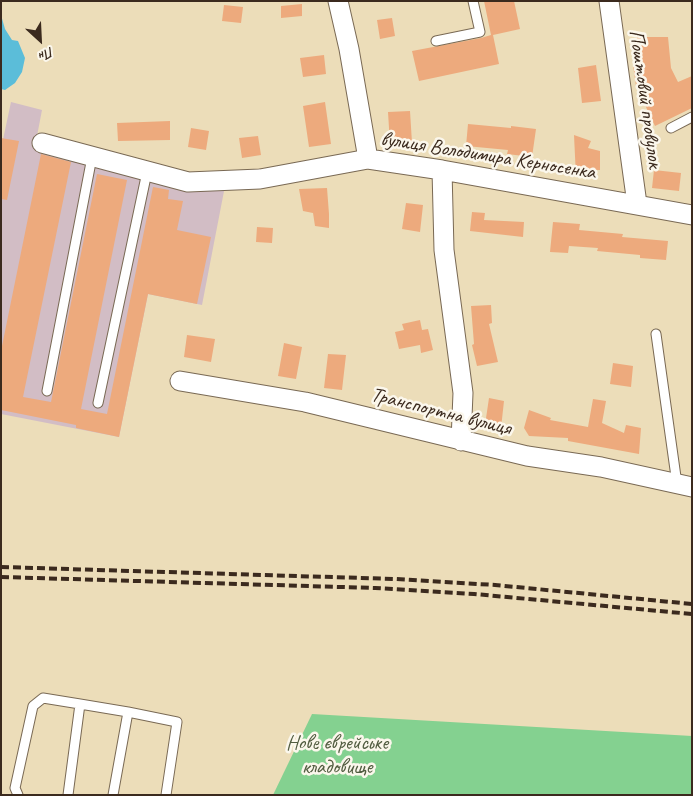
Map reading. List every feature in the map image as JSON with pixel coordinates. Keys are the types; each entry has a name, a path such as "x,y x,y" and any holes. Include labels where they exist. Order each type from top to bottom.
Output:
{"street":[{"path":"338,1 349,49 368,159"},
{"name":"Поштовий провулок","path":"609,1 637,204"},
{"name":"вулиця Володимира Керносенка","path":"42,143 188,182 260,179 368,159 442,170 692,215"},
{"path":"442,170 444,250 463,394 461,441"},
{"name":"Транспортна вулиця","path":"180,381 305,402 527,456 601,467 685,485"}],"lane":[{"path":"436,41 480,32 473,1"},
{"path":"670,128 692,118"},
{"path":"47,391 92,156"},
{"path":"98,403 147,172"},
{"path":"656,334 685,485"},
{"path":"18,795 15,788 33,706 43,698 177,722 166,795"},
{"path":"68,795 80,704"},
{"path":"113,795 128,712"}],"shaded area":[{"path":"11,102 42,110 37,136 225,186 202,305 148,294 119,437 1,414 1,149"}],"green space":[{"name":"Нове єврейське кладовище","path":"312,714 692,736 692,795 273,795"}],"water":[{"path":"1,15 5,29 12,40 18,41 25,58 22,72 15,83 5,90 1,89"}],"building":[{"path":"484,1 514,1 520,29 493,35 499,64 419,81 412,51 491,35"},
{"path":"302,4 302,16 281,18 281,6"},
{"path":"224,5 243,7 241,23 222,21"},
{"path":"392,18 395,36 380,39 377,20"},
{"path":"637,37 668,37 671,68 678,82 692,76 692,108 655,126 636,86 633,65 642,64"},
{"path":"324,55 326,74 303,77 300,58"},
{"path":"596,65 601,101 582,103 578,68"},
{"path":"325,102 331,144 309,147 303,106"},
{"path":"410,111 412,143 390,144 388,112"},
{"path":"170,121 170,140 118,141 117,123"},
{"path":"468,124 536,129 532,157 507,154 508,150 466,146"},
{"path":"191,128 209,131 206,150 188,147"},
{"path":"574,135 591,141 588,148 600,151 600,170 579,170 576,177"},
{"path":"258,136 261,155 242,158 239,138"},
{"path":"1,138 19,141 7,200 1,199"},
{"path":"41,154 71,162 23,397 51,402 97,174 127,180 81,409 107,414 153,187 169,190 168,199 183,201 177,230 211,237 197,304 148,294 119,437 76,428 76,425 1,410 1,351"},
{"path":"654,170 681,173 679,191 652,188"},
{"path":"327,188 329,228 315,226 313,213 303,211 299,189"},
{"path":"406,203 423,205 420,232 402,229"},
{"path":"472,212 485,213 484,220 524,222 523,237 470,231"},
{"path":"553,222 580,224 579,230 623,234 622,237 668,241 666,260 640,258 640,255 597,251 598,248 569,246 568,253 550,252"},
{"path":"257,227 273,228 272,243 256,242"},
{"path":"491,305 492,323 489,324 498,362 477,366 472,345 474,344 471,306"},
{"path":"420,320 422,330 428,329 433,350 421,353 420,345 399,349 395,332 404,330 402,324"},
{"path":"187,335 215,339 211,362 184,357"},
{"path":"284,343 302,347 296,379 278,376"},
{"path":"328,354 346,355 342,390 324,388"},
{"path":"613,363 633,366 631,387 610,384"},
{"path":"489,398 504,401 501,428 485,425"},
{"path":"593,399 606,401 602,423 624,433 626,425 641,428 639,454 568,441 568,438 529,436 524,428 529,410 551,418 550,420 588,427"}],"railway":[{"path":"1,567 395,579 495,585 692,604"},
{"path":"1,577 375,588 474,594 692,614"}]}
